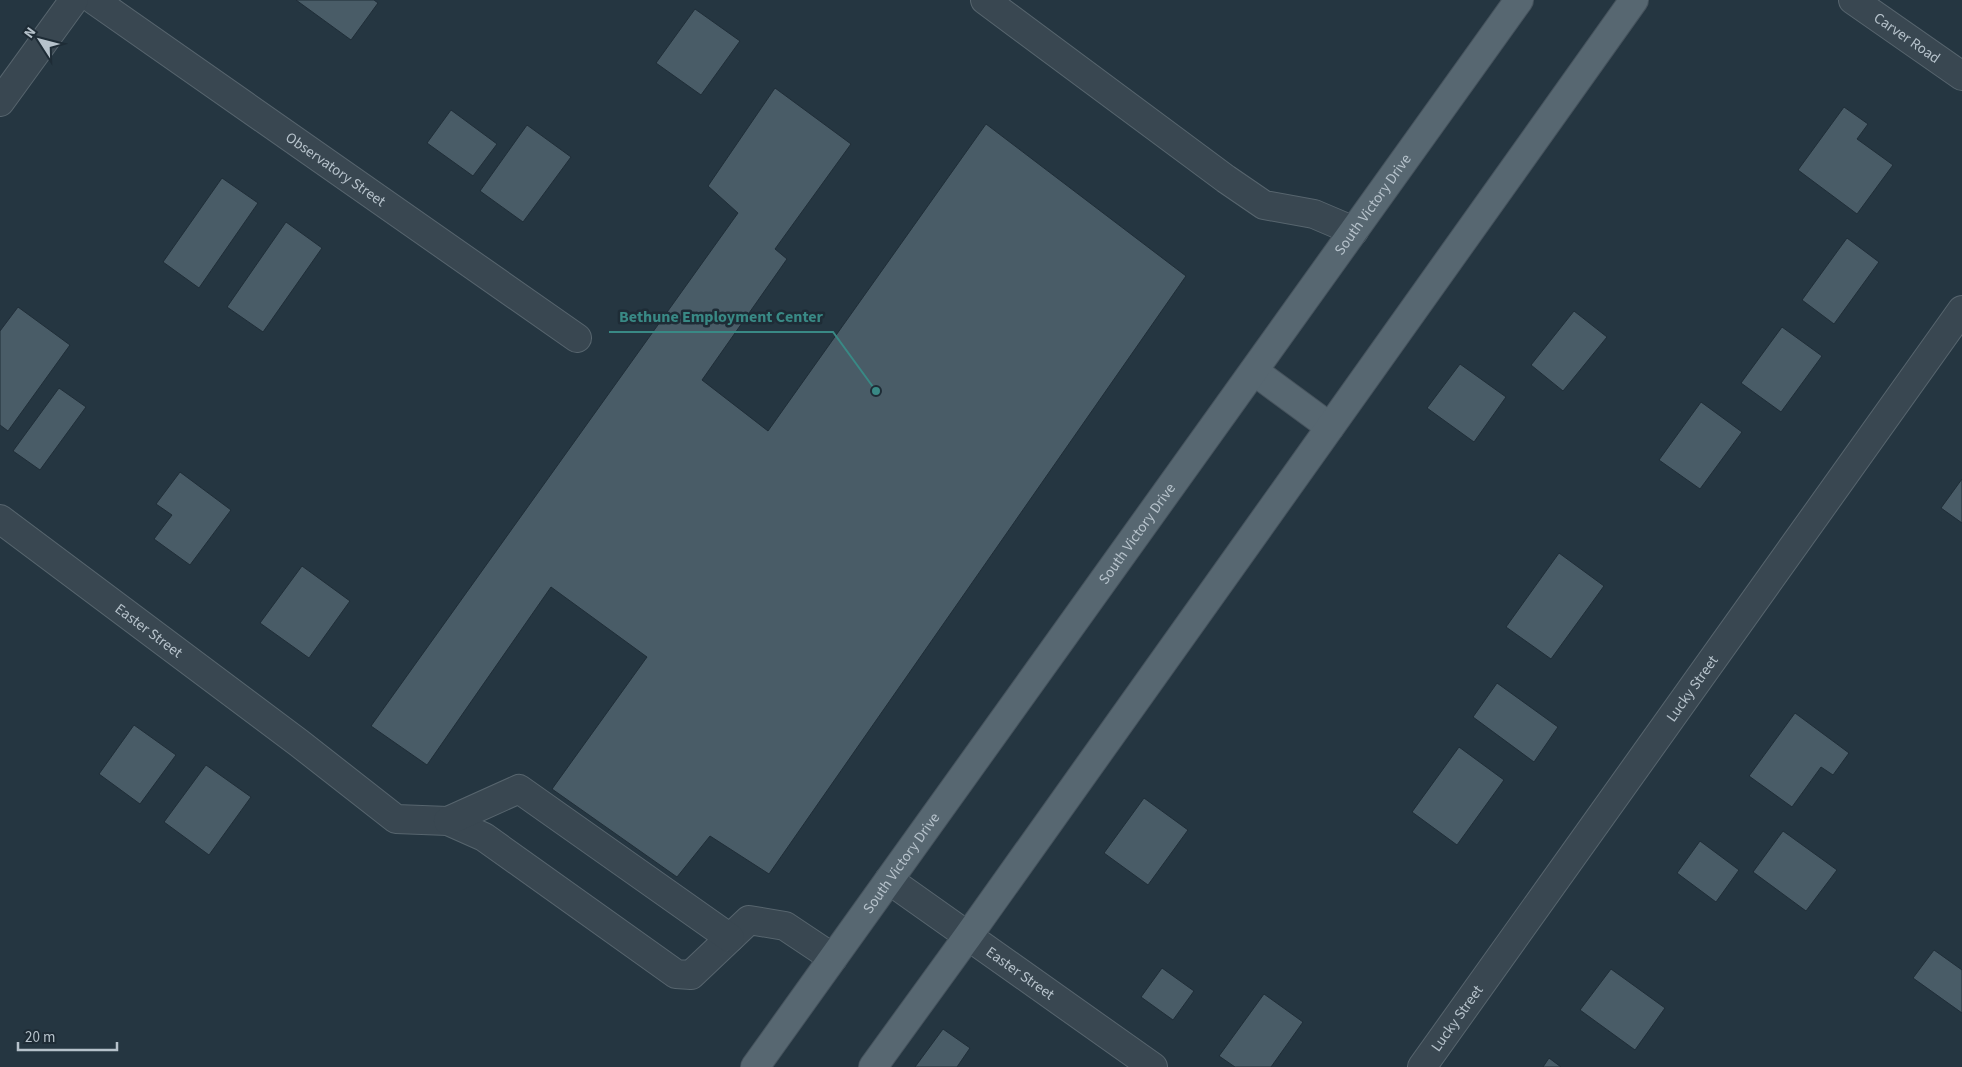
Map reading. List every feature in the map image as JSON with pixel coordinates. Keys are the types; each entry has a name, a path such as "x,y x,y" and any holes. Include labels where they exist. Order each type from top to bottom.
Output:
{"main road":[{"name":"South Victory Drive","path":"755,1067 1519,0"},
{"path":"872,1067 968,936 1634,0"},
{"path":"1254,371 1330,427"}],"street":[{"path":"0,102 74,0"},
{"name":"Observatory Street","path":"94,0 577,338"},
{"path":"985,0 1226,179 1264,205 1314,214 1354,231"},
{"name":"Carver Road","path":"1854,0 1962,76"},
{"name":"Lucky Street","path":"1422,1067 1962,310"},
{"name":"Easter Street","path":"0,519 396,820 448,821"},
{"path":"448,821 518,789 730,938"},
{"path":"448,821 484,837 676,974 692,975 749,920 785,926 833,958"},
{"name":"Easter Street","path":"890,880 1153,1067"}],"building":[{"path":"296,0 374,0 378,3 351,40"},
{"path":"695,9 740,41 701,95 656,63"},
{"path":"775,88 851,144 775,249 787,259 702,380 768,431 986,124 1186,276 769,874 710,836 677,877 552,789 647,657 551,587 427,765 371,726 738,213 708,186"},
{"path":"1844,107 1868,124 1857,139 1893,165 1857,214 1798,170"},
{"path":"451,110 497,144 473,176 427,143"},
{"path":"527,125 571,157 523,222 480,191"},
{"path":"222,178 258,203 199,288 163,262"},
{"path":"286,222 322,248 263,332 227,307"},
{"path":"1847,238 1879,262 1834,324 1802,300"},
{"path":"18,307 70,345 8,431 0,425 0,331"},
{"path":"1574,311 1607,337 1563,391 1531,365"},
{"path":"1782,327 1822,356 1781,412 1741,383"},
{"path":"1460,364 1506,397 1474,442 1427,408"},
{"path":"59,388 86,407 40,470 13,451"},
{"path":"1701,402 1742,432 1700,489 1659,460"},
{"path":"180,472 231,510 190,565 154,539 172,515 156,504"},
{"path":"1962,479 1962,523 1941,508"},
{"path":"1559,553 1604,586 1551,659 1506,627"},
{"path":"302,566 350,601 309,658 260,623"},
{"path":"1497,683 1558,727 1534,762 1473,717"},
{"path":"1795,713 1849,753 1833,775 1821,767 1792,807 1749,776"},
{"path":"134,725 176,755 140,804 99,774"},
{"path":"1459,747 1504,780 1457,845 1412,812"},
{"path":"206,765 251,797 209,855 164,822"},
{"path":"1144,798 1188,830 1148,885 1104,853"},
{"path":"1783,831 1837,870 1806,911 1753,872"},
{"path":"1700,841 1739,870 1716,902 1677,873"},
{"path":"1934,950 1962,970 1962,1013 1913,978"},
{"path":"1162,968 1194,991 1173,1020 1141,997"},
{"path":"1611,969 1665,1008 1635,1050 1580,1010"},
{"path":"1264,994 1303,1022 1271,1067 1235,1067 1219,1056"},
{"path":"943,1029 970,1048 957,1067 915,1067"},
{"path":"1549,1058 1561,1067 1543,1067"}],"place":[{"name":"Bethune Employment Center","path":"876,391"}]}
